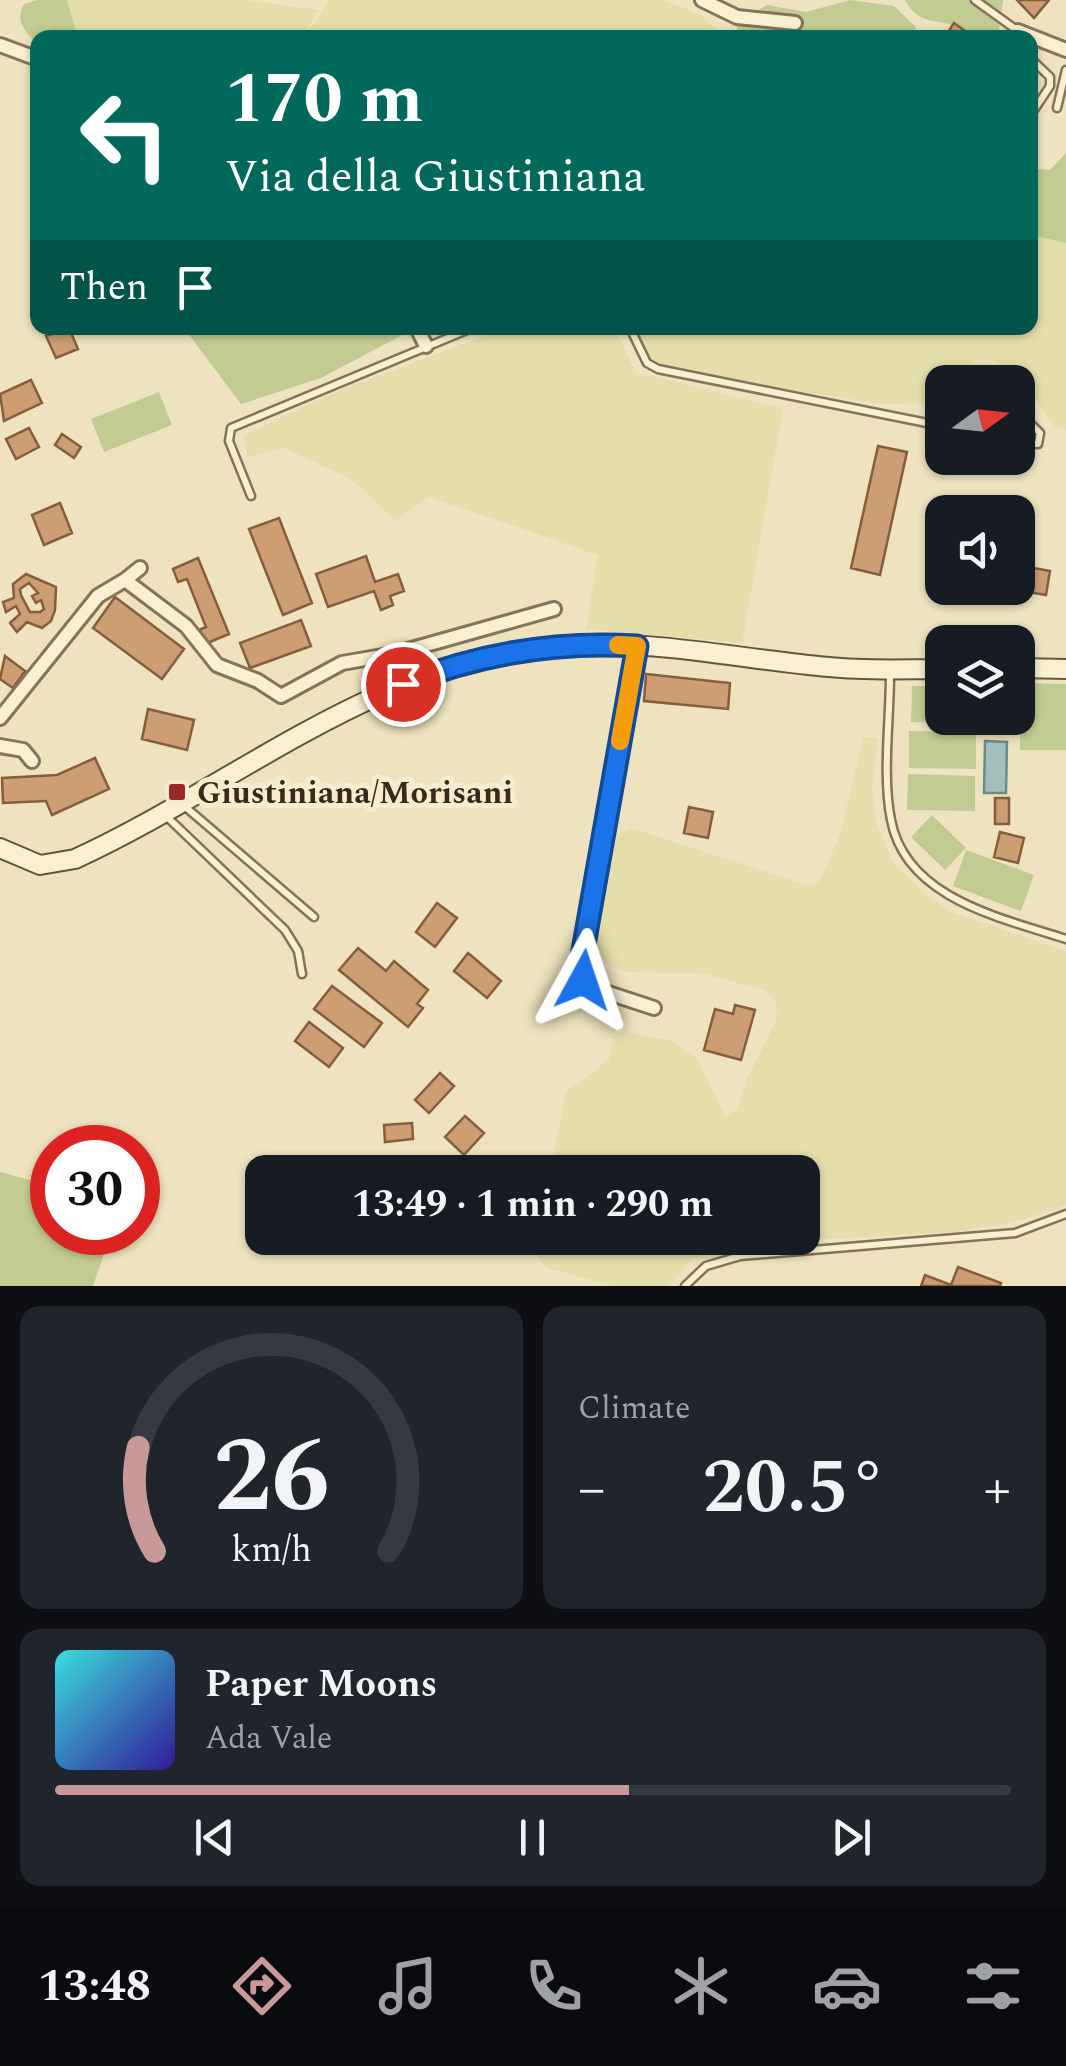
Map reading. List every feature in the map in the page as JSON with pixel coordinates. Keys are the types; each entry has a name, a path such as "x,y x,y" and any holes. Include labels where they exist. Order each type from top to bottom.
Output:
{"street":[{"path":"702,0 738,17 795,23"},
{"path":"1038,42 1066,50"},
{"path":"0,45 30,56"},
{"path":"420,335 426,346"},
{"path":"0,718 98,596 140,568"},
{"path":"125,580 186,626 218,665 258,680 281,696 342,664 394,654 554,609"},
{"path":"637,646 581,968 590,987 654,1008"},
{"path":"0,848 34,864 63,863 163,813 316,727 432,673 542,648 637,646 835,668 925,668"},
{"path":"1035,668 1066,669"},
{"path":"0,746 22,750 32,761"}],"lane":[{"path":"975,0 1009,30"},
{"path":"1038,66 1050,78 1050,86 1038,104"},
{"path":"1057,108 1066,70"},
{"path":"251,496 229,442 231,428 454,335"},
{"path":"633,335 647,363 658,369 925,423"},
{"path":"890,669 890,813 900,846 922,874 958,901 1066,939"},
{"path":"181,803 314,916"},
{"path":"163,813 286,930 298,951 302,974"},
{"path":"685,1286 706,1266 740,1256 1015,1232 1066,1214"}],"shaded area":[{"path":"67,0 246,0 319,10 306,30 76,30"},
{"path":"330,0 663,0 701,15 717,30 310,30"},
{"path":"1038,237 1066,243 1066,430 1055,427 1035,398 1035,365 1003,365 993,359 973,359 970,365 925,365 925,405 883,404 680,373 651,360 640,345 640,335 1038,335"},
{"path":"487,335 618,335 635,372 783,408 742,643 586,629 598,555 429,497 395,521 354,481 285,448 247,457 244,435 336,392"},
{"path":"864,737 878,738 872,786 876,821 892,861 922,892 950,911 1066,951 1066,1205 1022,1220 963,1231 820,1240 820,1155 553,1155 566,1092 609,1060 613,1037 624,1031 675,1042 697,1059 725,1116 737,1110 747,1079 777,1019 776,1002 766,991 706,974 627,972 609,966 596,952 617,835 631,828 807,885 820,881 840,834"},
{"path":"705,1255 693,1259 669,1286 613,1286 547,1268 536,1256"}],"green space":[{"path":"67,0 76,30 30,30 30,36 20,16 24,4"},
{"path":"850,0 894,6 916,27 736,30 738,22 767,5 806,12"},
{"path":"905,0 1003,0 999,30 965,30 926,19"},
{"path":"1066,153 1066,243 1038,237 1038,169 1050,170"},
{"path":"189,335 402,335 321,378 241,404"},
{"path":"159,392 172,425 104,452 91,419"},
{"path":"1035,683 1066,684 1066,750 1020,750 1020,735 1035,735"},
{"path":"912,686 925,686 925,722 911,722"},
{"path":"909,731 925,731 925,735 976,735 976,769 909,768"},
{"path":"908,774 975,776 975,811 907,810"},
{"path":"932,815 966,848 945,870 911,837"},
{"path":"966,850 1034,875 1021,911 953,886"},
{"path":"0,1172 30,1180 30,1255 104,1255 93,1286 0,1286"}],"water":[{"path":"985,741 1007,742 1006,793 984,793"}],"building":[{"path":"1017,0 1049,0 1034,18"},
{"path":"72,335 78,349 56,358 46,336"},
{"path":"31,380 42,403 4,421 0,394"},
{"path":"29,428 39,447 16,459 6,439"},
{"path":"62,434 81,447 74,458 55,445"},
{"path":"878,446 907,452 880,575 851,568"},
{"path":"60,503 72,533 44,545 32,515"},
{"path":"279,518 312,603 283,615 249,529"},
{"path":"366,556 375,582 398,574 404,591 390,596 393,605 381,610 374,591 328,607 316,574"},
{"path":"198,558 229,634 205,644 199,630 206,627 187,579 178,582 173,569"},
{"path":"1035,568 1050,571 1046,595 1035,593"},
{"path":"26,574 56,587 51,621 42,628 27,622 17,632 10,623 20,614 16,606 6,612 3,602 14,598 13,584","holes":["29,583 38,593 32,596 36,603 41,600 44,609 30,612 20,589"]},
{"path":"115,597 184,649 162,679 93,628"},
{"path":"301,620 311,646 250,668 240,643"},
{"path":"5,656 25,671 13,688 0,679"},
{"path":"646,674 730,683 728,709 644,701"},
{"path":"148,709 194,720 187,750 142,739"},
{"path":"95,758 109,789 52,815 46,801 3,803 2,778 57,775"},
{"path":"995,798 1009,798 1009,824 995,824"},
{"path":"689,807 713,812 708,838 684,833"},
{"path":"1000,832 1024,838 1018,863 994,857"},
{"path":"437,903 457,918 435,947 416,932"},
{"path":"358,948 386,971 394,961 428,990 417,1004 423,1008 408,1027 339,970"},
{"path":"468,953 501,981 487,998 454,971"},
{"path":"332,986 382,1023 364,1047 314,1009"},
{"path":"735,1005 755,1010 741,1060 704,1050 715,1009 733,1014"},
{"path":"309,1022 343,1048 329,1067 295,1041"},
{"path":"440,1073 454,1086 429,1113 415,1100"},
{"path":"465,1116 484,1133 464,1155 445,1137"},
{"path":"412,1123 413,1139 385,1142 384,1125"},
{"path":"958,1267 1001,1283 1000,1286 921,1286 925,1275 951,1285"}],"slow traffic":[{"path":"618,645 637,646 620,741"}],"place":[{"name":"Giustiniana/Morisani","path":"177,792"}],"route":[{"path":"403,684 463,663 527,650 580,645 637,646 581,962 583,980"}]}
